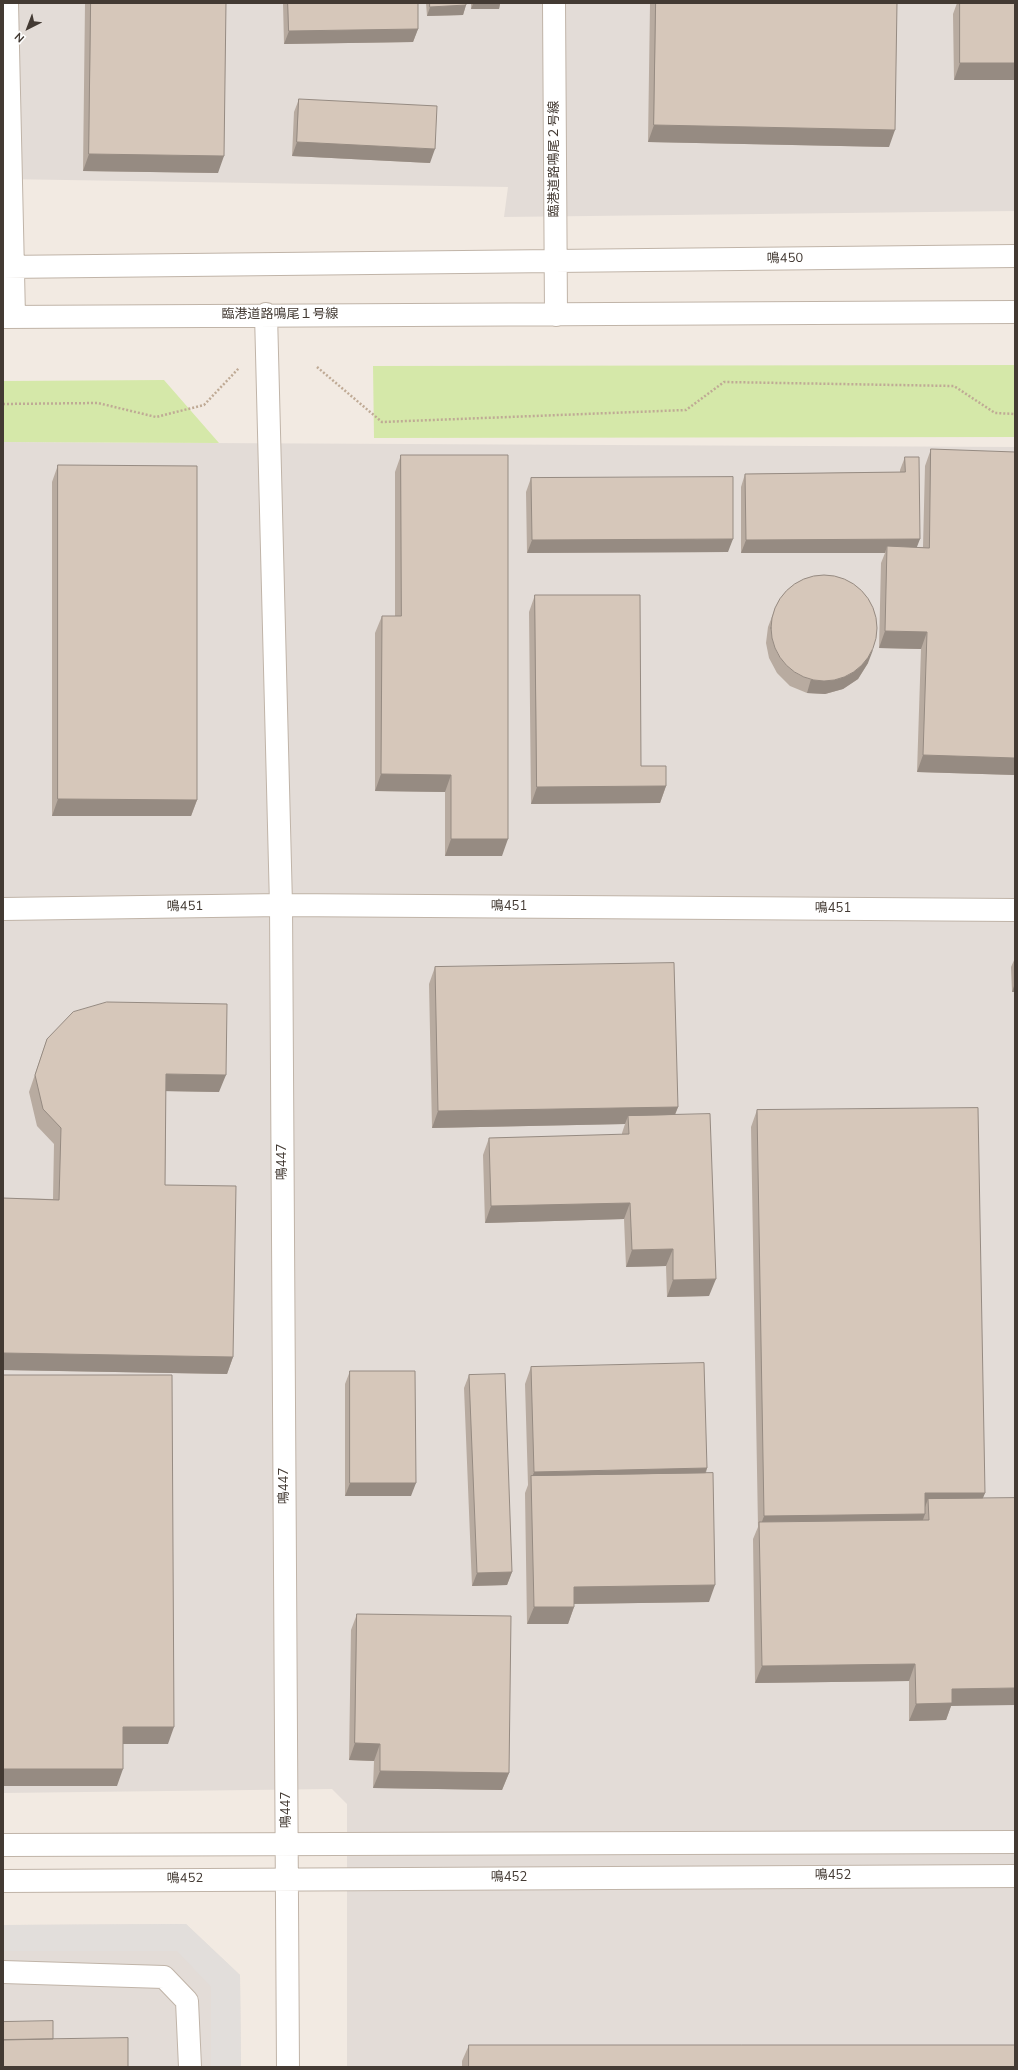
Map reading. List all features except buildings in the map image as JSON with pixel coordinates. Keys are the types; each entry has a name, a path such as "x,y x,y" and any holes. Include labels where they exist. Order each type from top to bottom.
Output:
{"street":[{"path":"7,3 9,317"},
{"name":"臨港道路鳴尾２号線","path":"554,3 556,315"},
{"name":"鳴450","path":"556,262 1015,256"},
{"path":"8,267 556,262"},
{"path":"556,315 1015,312"},
{"name":"臨港道路鳴尾１号線","path":"9,317 266,314 556,315"},
{"name":"鳴447","path":"266,314 281,905 288,2067"},
{"name":"鳴451","path":"3,909 281,905 1015,910"},
{"path":"3,1845 1015,1842"},
{"name":"鳴452","path":"3,1881 286,1878 1015,1876"},
{"path":"3,1972 164,1977 188,2001 190,2067"}],"path":[{"path":"3,404 98,403 156,417 204,405 241,367"},
{"path":"317,367 382,422 686,410 724,382 954,386 995,413 1015,414"}],"shaded area":[{"path":"3,3 1015,3 1015,211 504,217 508,187 3,179"},
{"path":"3,442 1015,447 1015,2067 347,2067 347,1804 332,1789 3,1793"},
{"path":"186,1924 240,1975 241,2067 3,2067 3,1925"},
{"path":"186,1924 240,1975 241,2067 211,2067 211,1987 177,1951 3,1951 3,1925"}],"green space":[{"path":"1015,365 1015,437 374,438 373,366"},
{"path":"164,380 219,443 3,442 3,381"}]}
